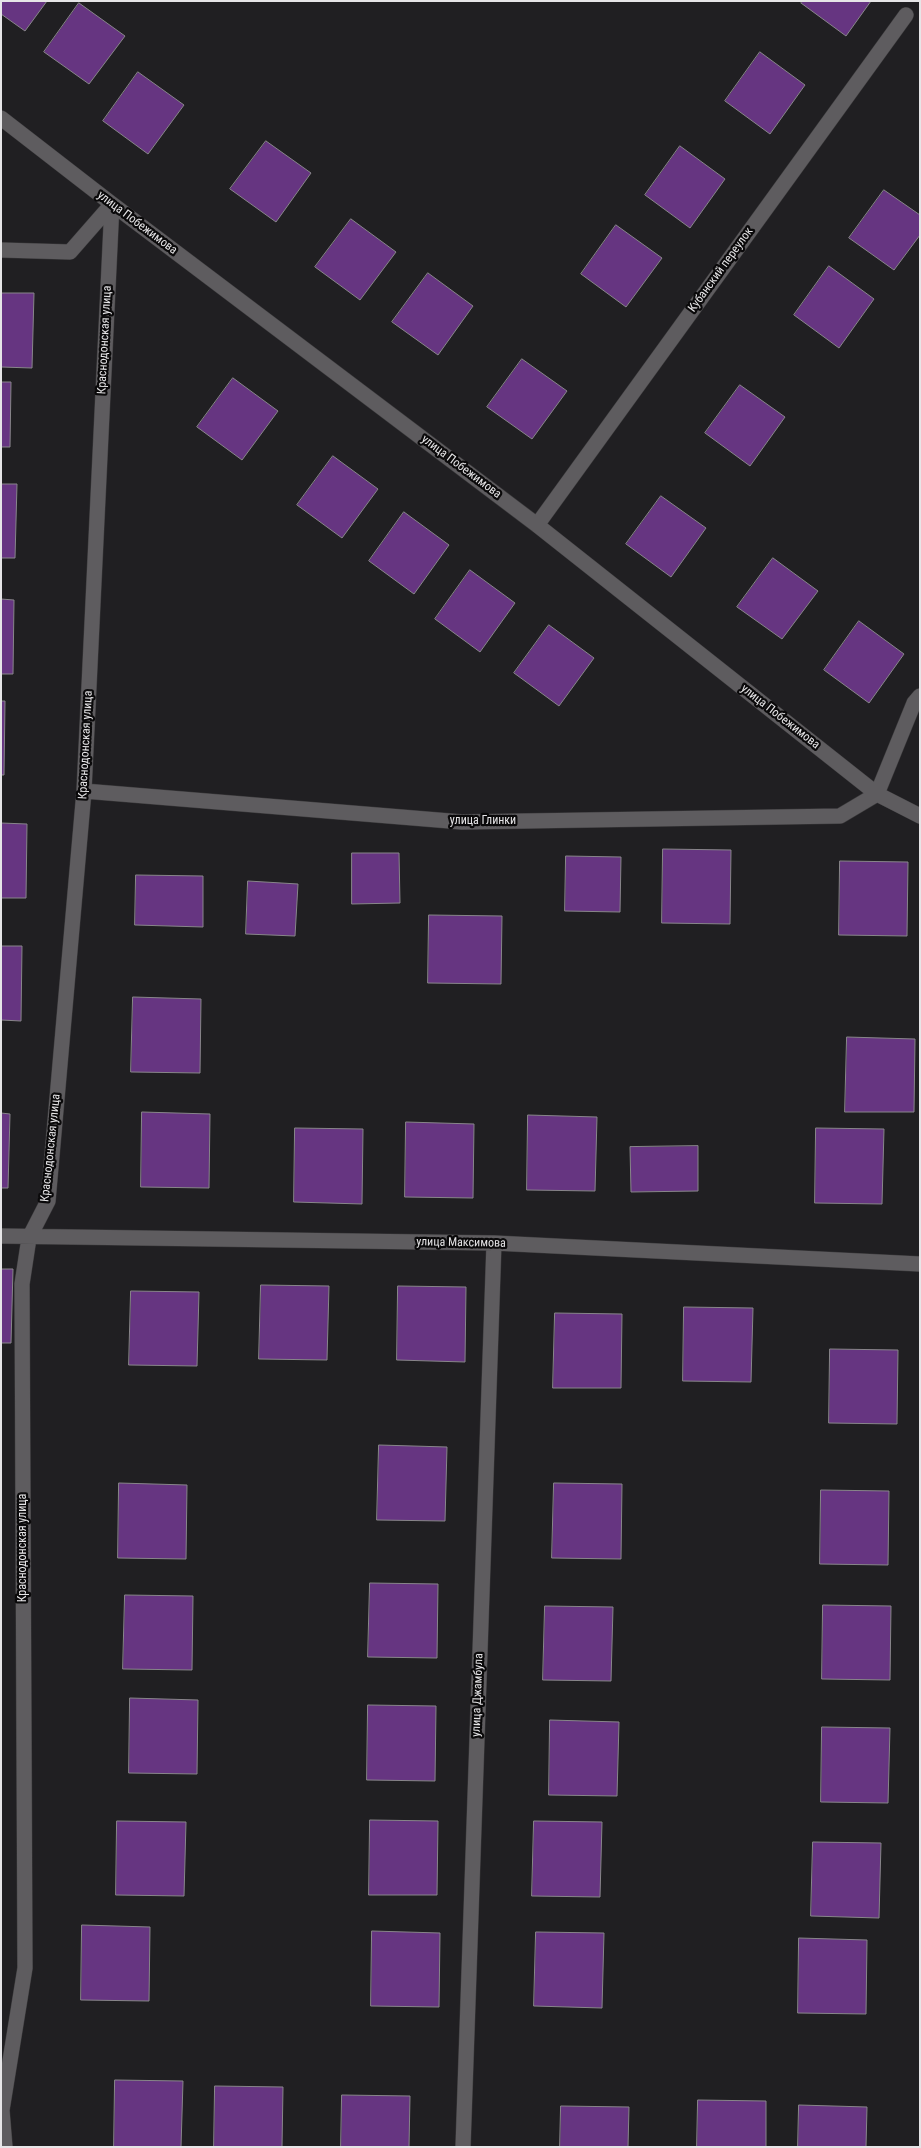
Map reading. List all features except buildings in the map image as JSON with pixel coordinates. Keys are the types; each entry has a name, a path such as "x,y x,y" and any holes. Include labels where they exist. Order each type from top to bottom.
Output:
{"street":[{"name":"Кубанский переулок","path":"537,525 906,15"},
{"name":"улица Побежимова","path":"1,118 537,525 877,794 920,816"},
{"path":"1,250 70,252 112,204"},
{"name":"Краснодонская улица","path":"5,2147 2,2110 25,1968 22,1284 29,1238 48,1201 84,791 112,204"},
{"path":"877,794 914,703 920,696"},
{"name":"улица Глинки","path":"84,791 462,822 840,816 877,794"},
{"name":"улица Максимова","path":"1,1236 29,1238 494,1244 920,1264"},
{"name":"улица Джамбула","path":"463,2147 494,1244"}]}
